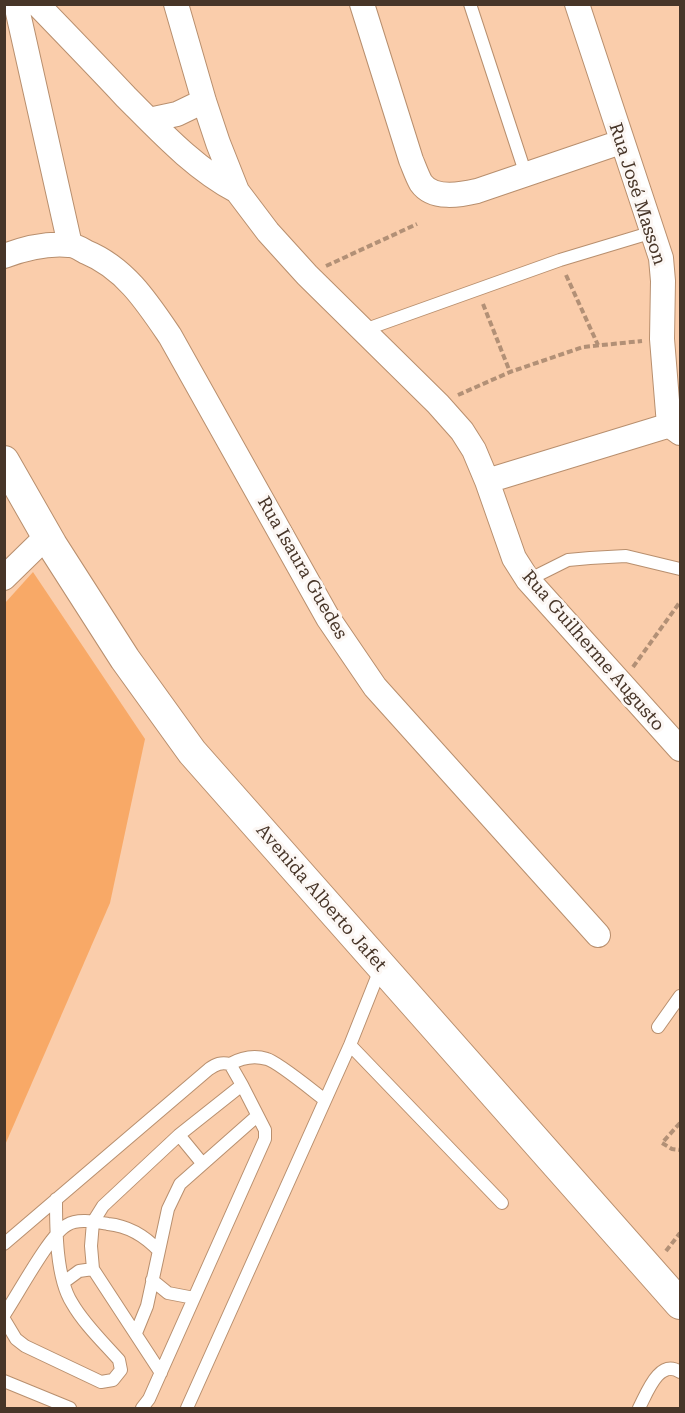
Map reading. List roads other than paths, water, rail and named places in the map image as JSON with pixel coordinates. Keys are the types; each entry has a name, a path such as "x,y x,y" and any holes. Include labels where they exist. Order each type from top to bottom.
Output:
{"street":[{"path":"16,4 70,245"},
{"path":"37,4 149,120 195,164 237,192"},
{"path":"176,4 204,101 237,192"},
{"path":"362,4 411,160 422,185 431,191 457,196 621,142"},
{"name":"Rua José Masson","path":"577,4 661,258 672,274 662,339 677,427"},
{"path":"149,120 177,114 204,101"},
{"name":"Rua Guilherme Augusto","path":"237,192 268,232 307,275 438,404 462,431 474,450 487,481 514,558 528,580 681,749"},
{"name":"Rua Isaura Guedes","path":"4,256 42,246 70,245 100,257 126,278 142,295 170,336 328,618 375,687 598,935"},
{"path":"487,481 677,427"},
{"name":"Avenida Alberto Jafet","path":"4,461 47,536 125,658 192,752 681,1304"},
{"path":"4,578 47,536"}],"lane":[{"path":"471,4 526,175"},
{"path":"364,330 560,260 653,232"},
{"path":"528,580 568,560 590,558 626,556 681,568"},
{"path":"187,1408 350,1045 381,966"},
{"path":"658,1027 681,996"},
{"path":"350,1045 502,1203"},
{"path":"4,1244 216,1064 230,1064 251,1057 268,1059 325,1100"},
{"path":"142,1408 149,1399 161,1373 265,1139 265,1130 230,1064"},
{"path":"161,1373 93,1269 91,1246 93,1222 103,1206 179,1135 242,1085"},
{"path":"136,1333 147,1306 168,1209 180,1184 257,1116"},
{"path":"179,1135 202,1163"},
{"path":"56,1199 55,1234 70,1301 122,1366 113,1380 101,1382 25,1346 16,1339 4,1317 55,1234 68,1224 93,1222 112,1224 132,1230 148,1239 159,1251"},
{"path":"64,1282 79,1271 93,1269"},
{"path":"152,1280 168,1293 194,1298"},
{"path":"639,1408 660,1372 667,1368 681,1372"},
{"path":"4,1381 70,1408"}]}
